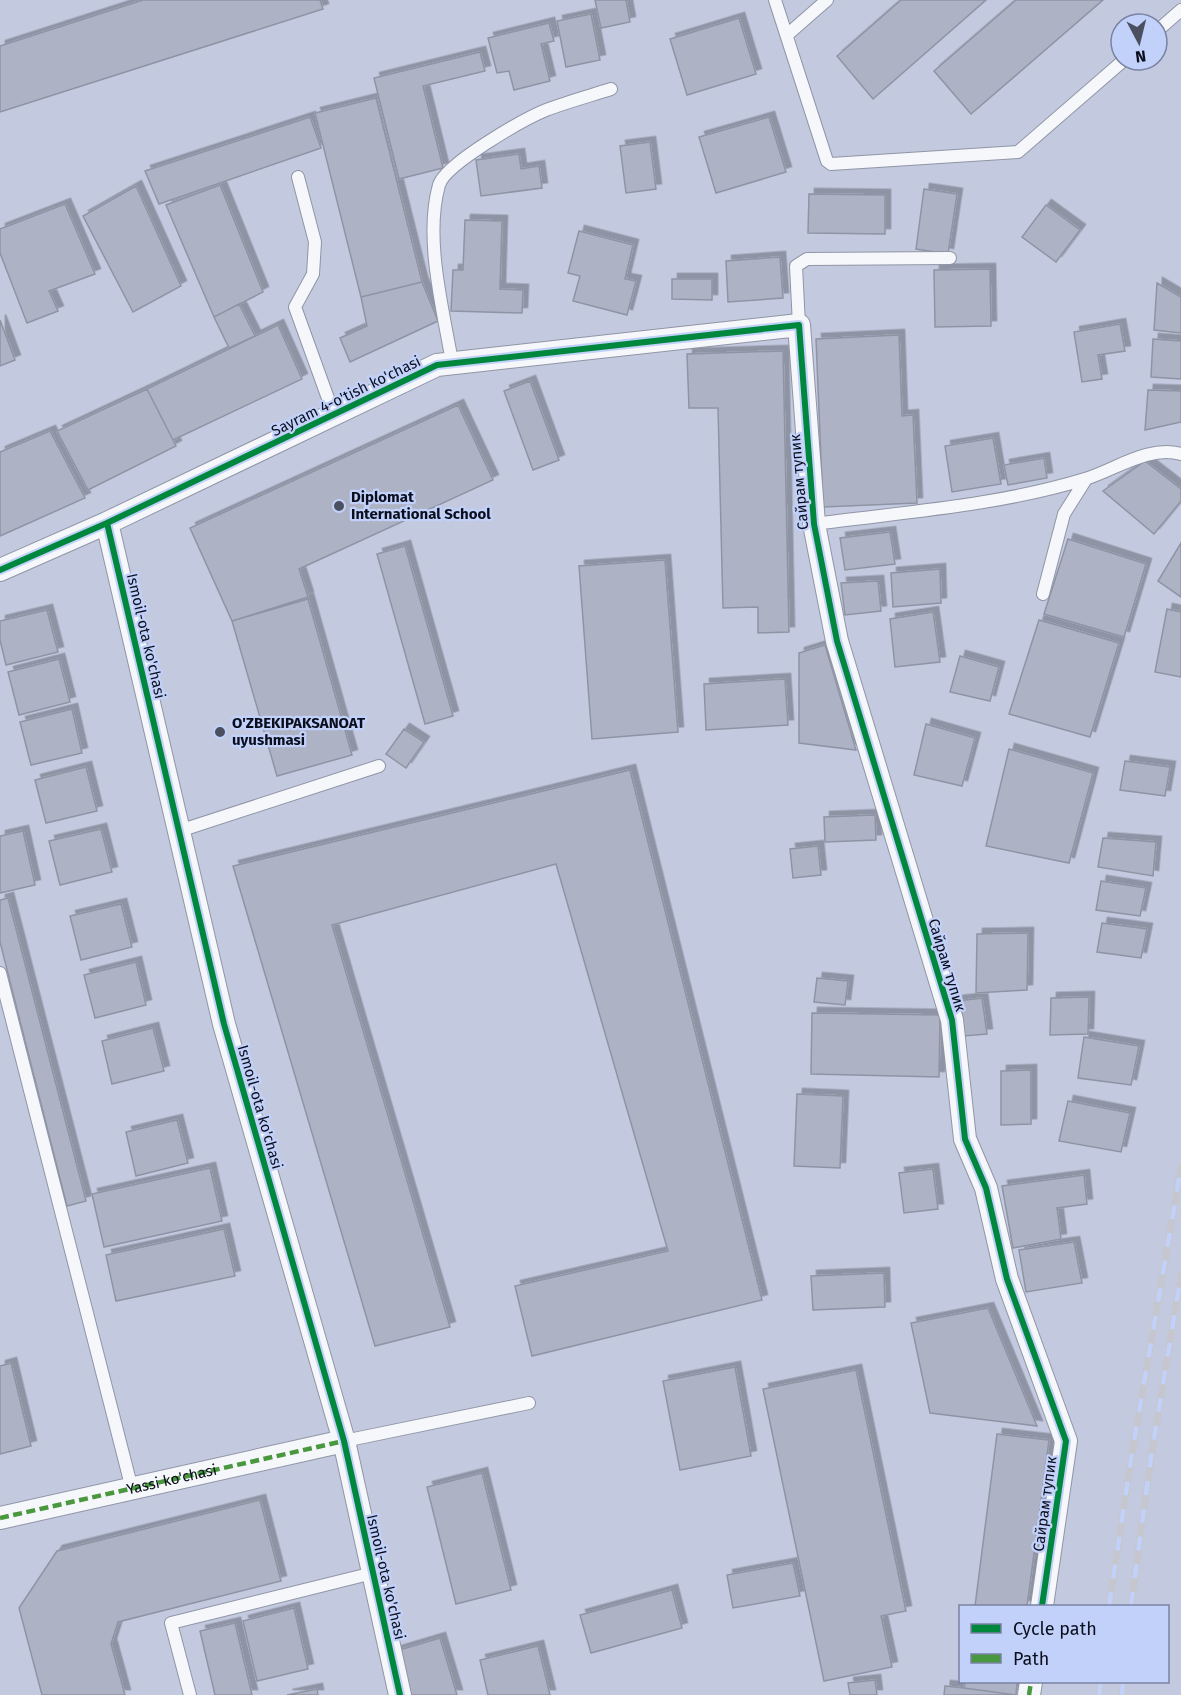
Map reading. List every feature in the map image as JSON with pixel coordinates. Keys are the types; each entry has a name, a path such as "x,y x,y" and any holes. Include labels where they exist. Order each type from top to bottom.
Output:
{"street":[{"name":"Sayram 4-o'tish ko'chasi","path":"0,570 107,523 437,365 799,326"},
{"name":"Сайрам тупик","path":"799,326 814,524 837,641 952,1020 965,1139 986,1188 1007,1280 1066,1440 1042,1605"},
{"name":"Ismoil-ota ko'chasi","path":"107,523 224,1024 344,1441 400,1695"},
{"name":"Yassi ko'chasi","path":"0,1518 344,1441"}],"lane":[{"path":"775,0 827,161 831,164 1018,152 1110,72"},
{"path":"787,35 827,0"},
{"path":"1169,20 1181,10"},
{"path":"452,362 437,270 434,224 439,183 461,159 544,111 611,89"},
{"path":"298,177 315,242 313,274 296,307 334,415"},
{"name":"Сайрам тупик","path":"799,326 796,266 807,259 950,258"},
{"path":"814,524 984,502 1086,479 1154,453 1181,454"},
{"path":"1043,594 1064,514 1086,479"},
{"path":"179,831 379,766"},
{"path":"0,973 132,1489"},
{"path":"344,1441 529,1403"},
{"path":"189,1695 171,1623 373,1573"}],"building":[{"path":"143,0 320,0 323,9 0,112 0,46"},
{"path":"595,0 626,0 630,22 601,28"},
{"path":"901,0 986,0 873,99 837,56"},
{"path":"1016,0 1103,0 971,114 934,71"},
{"path":"591,14 600,60 566,67 557,21"},
{"path":"739,18 756,74 687,95 670,39"},
{"path":"549,23 554,41 541,44 550,81 514,90 509,71 497,73 488,38"},
{"path":"480,52 485,71 423,86 443,168 399,179 374,78"},
{"path":"376,98 422,282 361,297 315,113"},
{"path":"310,117 321,148 159,204 145,171"},
{"path":"769,117 786,172 716,193 699,137"},
{"path":"650,142 656,189 626,193 620,146"},
{"path":"519,154 521,169 539,166 542,188 481,196 476,160"},
{"path":"220,185 263,292 214,317 166,205"},
{"path":"136,186 181,286 133,312 83,216"},
{"path":"924,189 957,194 948,254 916,249"},
{"path":"809,194 885,195 885,234 808,233"},
{"path":"65,204 95,274 49,291 58,311 27,323 0,253 0,229"},
{"path":"1046,205 1080,230 1056,262 1022,237"},
{"path":"465,220 502,221 500,289 523,290 522,313 451,311 453,270 463,270"},
{"path":"579,231 633,245 625,279 636,281 627,315 573,301 580,276 568,273"},
{"path":"780,257 783,298 728,302 726,261"},
{"path":"990,269 991,326 935,327 934,270"},
{"path":"672,279 712,279 712,300 672,299"},
{"path":"422,282 438,321 350,362 340,338 367,326 361,297"},
{"path":"1157,283 1181,297 1181,333 1154,330"},
{"path":"239,304 255,336 229,348 214,317"},
{"path":"0,320 15,360 0,366"},
{"path":"1120,324 1125,351 1098,355 1102,379 1082,382 1074,332"},
{"path":"278,325 302,379 173,440 147,389"},
{"path":"899,335 902,416 913,415 917,503 823,507 816,339"},
{"path":"1153,339 1181,341 1181,379 1151,377"},
{"path":"783,351 789,632 758,633 758,607 723,608 718,408 689,408 687,354"},
{"path":"530,381 559,460 533,470 504,391"},
{"path":"147,389 176,446 88,490 57,431"},
{"path":"1148,390 1181,391 1181,422 1145,430"},
{"path":"458,405 493,480 299,569 308,597 232,621 190,528"},
{"path":"50,431 85,498 0,536 0,452"},
{"path":"993,438 1001,484 952,492 945,446"},
{"path":"1044,458 1047,478 1008,485 1004,465"},
{"path":"1145,461 1181,489 1181,501 1154,534 1103,491"},
{"path":"890,532 895,564 845,570 840,538"},
{"path":"1068,539 1146,564 1124,637 1044,614"},
{"path":"1181,543 1181,597 1158,581"},
{"path":"405,546 453,716 425,724 377,554"},
{"path":"665,560 678,732 592,739 579,566"},
{"path":"940,569 941,603 893,607 891,573"},
{"path":"878,581 881,611 845,615 841,583"},
{"path":"308,599 352,755 277,776 232,621"},
{"path":"1167,609 1181,612 1181,677 1155,672"},
{"path":"47,610 58,652 6,665 0,640 0,621"},
{"path":"933,612 940,662 895,667 890,619"},
{"path":"1039,620 1119,643 1090,737 1009,714"},
{"path":"825,645 856,750 799,743 799,653"},
{"path":"960,656 999,667 990,701 950,692"},
{"path":"59,659 70,702 19,715 8,672"},
{"path":"785,679 788,725 706,730 704,684"},
{"path":"72,709 82,753 31,765 20,722"},
{"path":"926,724 975,738 962,786 914,775"},
{"path":"404,729 424,742 406,768 386,754"},
{"path":"1009,749 1093,773 1069,863 986,846"},
{"path":"1125,761 1170,767 1165,796 1120,790"},
{"path":"86,767 97,811 46,823 35,780"},
{"path":"630,770 762,1300 532,1356 515,1286 668,1251 556,864 332,925 450,1327 375,1346 233,866"},
{"path":"875,815 876,840 825,842 824,817"},
{"path":"101,829 112,872 60,885 49,841"},
{"path":"23,831 35,885 0,893 0,836"},
{"path":"1103,838 1156,842 1153,876 1098,867"},
{"path":"818,846 821,875 793,878 790,849"},
{"path":"1101,881 1146,888 1140,916 1096,910"},
{"path":"8,898 86,1201 67,1206 0,942 0,900"},
{"path":"121,904 132,947 81,960 70,916"},
{"path":"1102,923 1147,929 1141,958 1097,952"},
{"path":"1028,933 1027,990 976,993 977,934"},
{"path":"136,962 146,1005 95,1018 84,975"},
{"path":"817,978 848,981 845,1005 814,1002"},
{"path":"1089,997 1088,1034 1050,1035 1051,998"},
{"path":"982,998 987,1034 963,1036 957,1001"},
{"path":"812,1013 940,1015 939,1077 811,1074"},
{"path":"153,1028 164,1071 112,1084 102,1041"},
{"path":"1084,1037 1139,1046 1131,1085 1078,1078"},
{"path":"1031,1070 1031,1124 1001,1125 1001,1071"},
{"path":"797,1094 843,1096 840,1168 794,1166"},
{"path":"1068,1101 1130,1113 1121,1152 1059,1141"},
{"path":"177,1120 188,1163 136,1176 126,1132"},
{"path":"210,1168 222,1221 104,1247 92,1194"},
{"path":"933,1169 938,1209 904,1213 899,1173"},
{"path":"1084,1175 1087,1204 1057,1208 1061,1239 1013,1248 1002,1186"},
{"path":"224,1229 235,1276 116,1301 106,1255"},
{"path":"1074,1242 1082,1283 1026,1292 1019,1250"},
{"path":"884,1273 885,1307 813,1310 811,1276"},
{"path":"988,1308 1037,1426 930,1413 911,1323"},
{"path":"11,1363 31,1446 0,1454 0,1366"},
{"path":"735,1367 751,1456 680,1470 663,1381"},
{"path":"856,1370 906,1611 881,1616 892,1667 824,1681 763,1389"},
{"path":"997,1434 1049,1440 1027,1605 975,1605"},
{"path":"482,1473 511,1590 456,1604 427,1487"},
{"path":"260,1500 281,1581 118,1622 111,1644 125,1695 42,1695 19,1608 57,1551"},
{"path":"793,1563 800,1596 733,1608 727,1575"},
{"path":"672,1590 682,1628 591,1653 580,1615"},
{"path":"294,1608 308,1669 257,1681 243,1621"},
{"path":"235,1623 252,1695 215,1695 200,1631"},
{"path":"440,1638 457,1695 409,1695 396,1651"},
{"path":"538,1646 550,1695 488,1695 480,1660"},
{"path":"875,1680 877,1695 850,1695 848,1683"},
{"path":"965,1683 1017,1683 1016,1695 964,1688"},
{"path":"945,1686 964,1688 1016,1695 944,1695"},
{"path":"317,1689 318,1695 287,1695"}],"railway":[{"path":"1109,1605 1132,1453 1181,1168"},
{"path":"1131,1605 1151,1457 1181,1275"},
{"path":"1099,1695 1101,1683"},
{"path":"1122,1695 1123,1683"}],"marked path":[{"path":"0,1518 344,1441"},
{"path":"1029,1695 1031,1683"}],"cycle path":[{"path":"0,570 107,523 437,365 799,325 814,524 837,641 952,1020 965,1139 986,1188 1007,1279 1066,1441 1042,1605"},
{"path":"107,523 224,1024 344,1441 400,1695"}],"place":[{"name":"Diplomat International School","path":"339,506"},
{"name":"O'ZBEKIPAKSANOAT uyushmasi","path":"220,732"}]}
